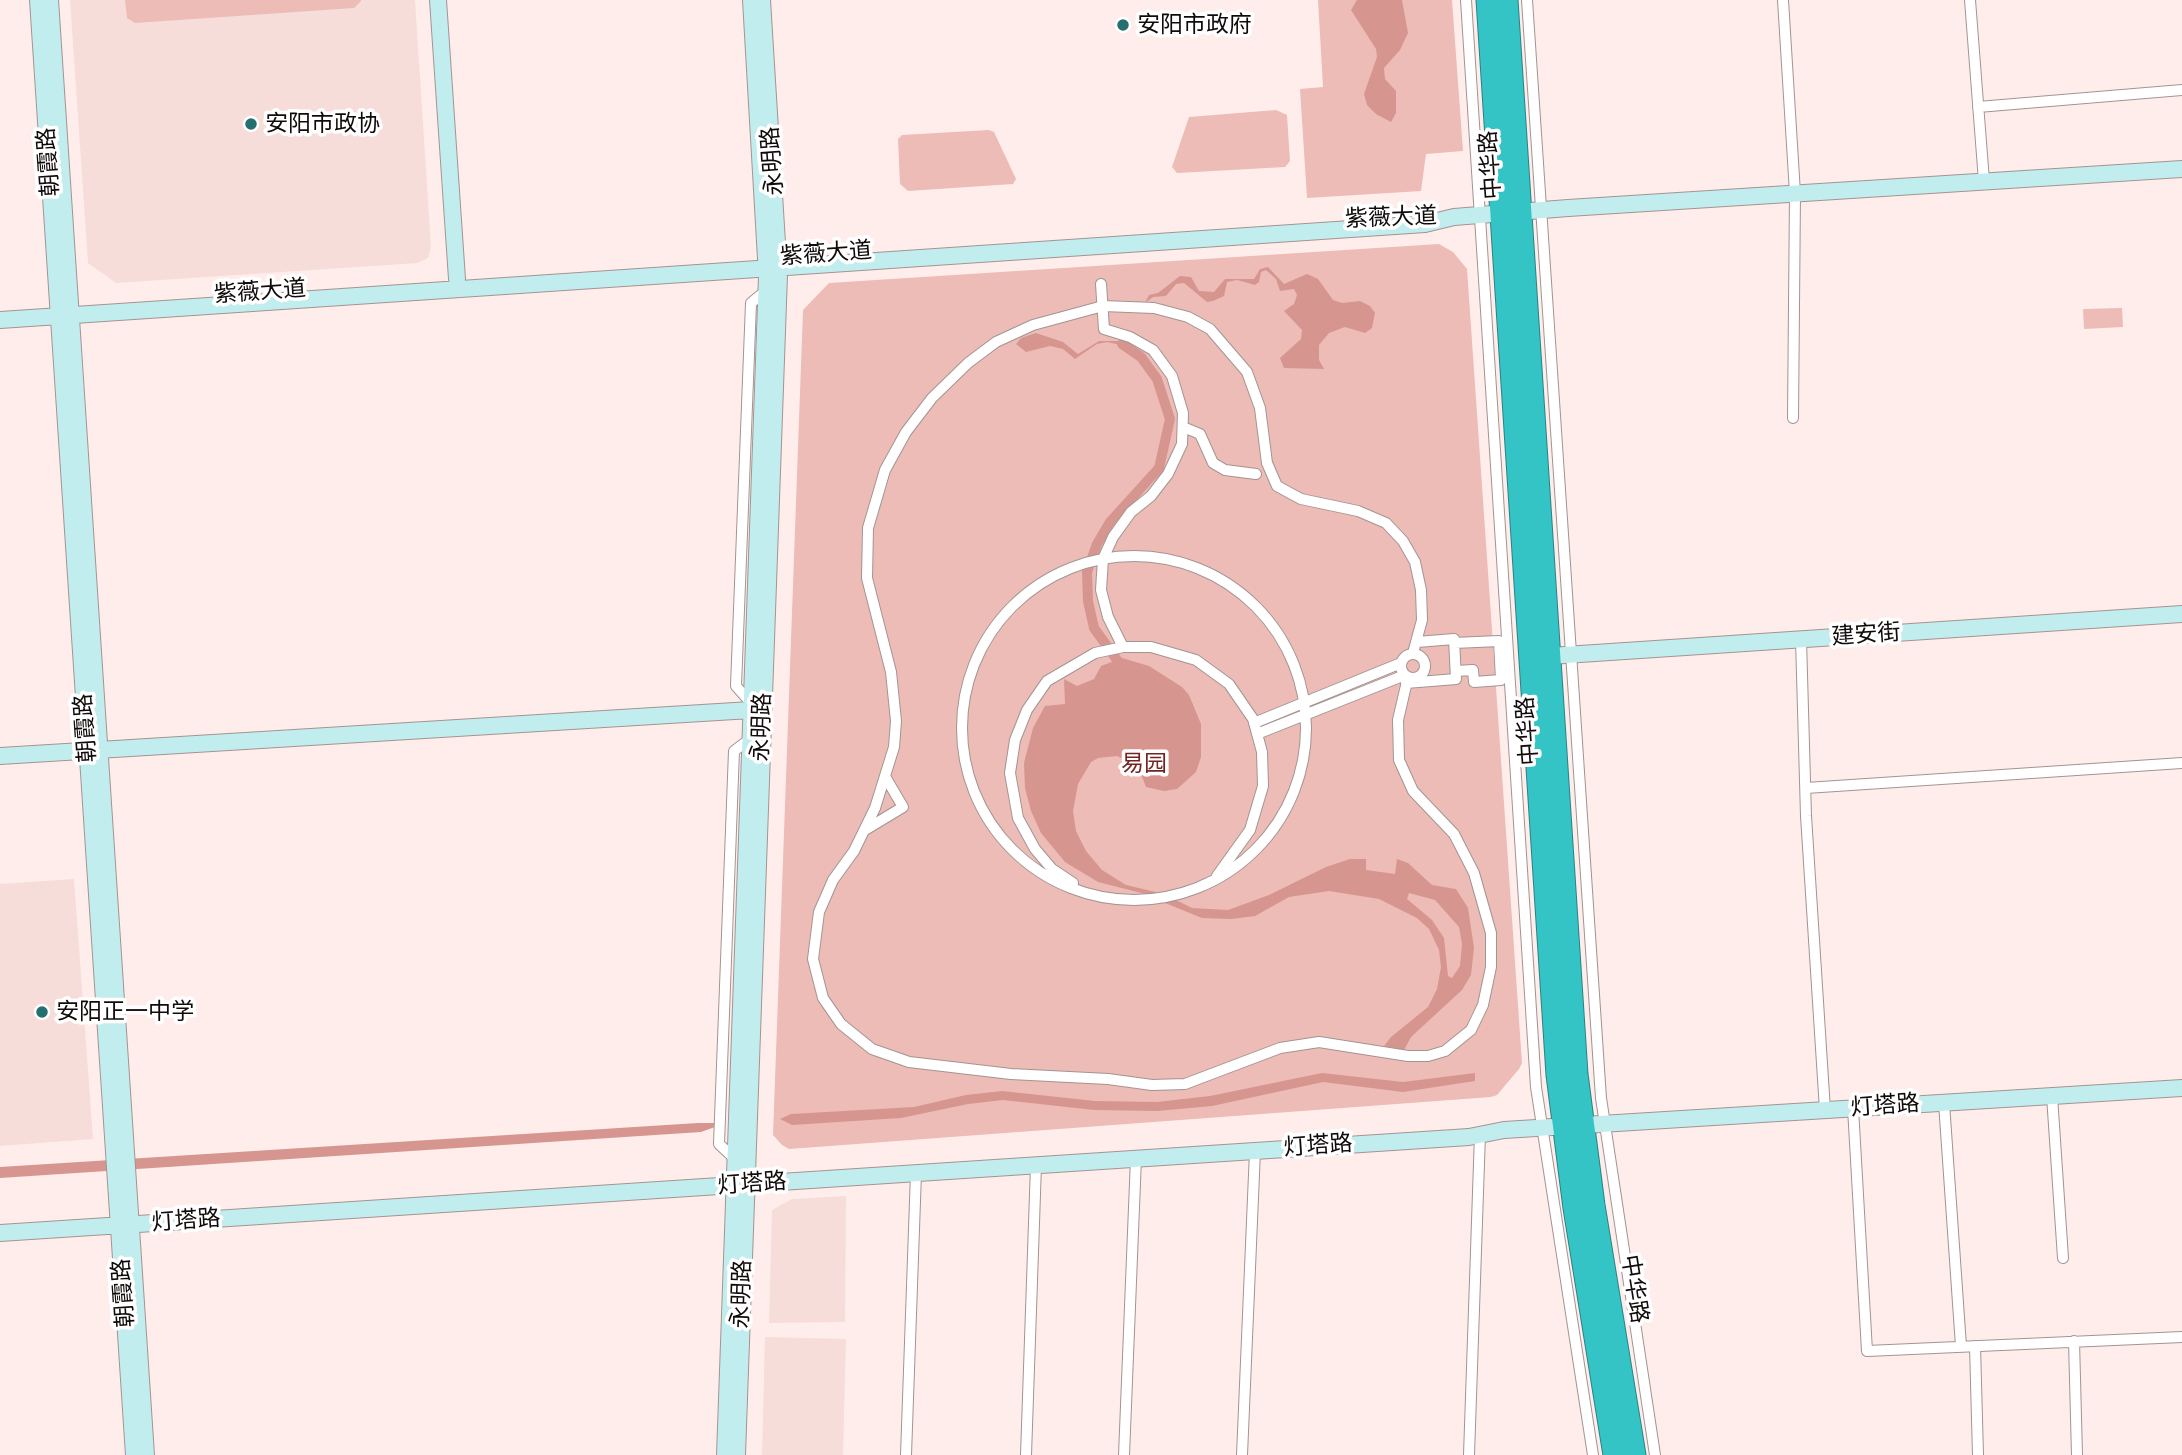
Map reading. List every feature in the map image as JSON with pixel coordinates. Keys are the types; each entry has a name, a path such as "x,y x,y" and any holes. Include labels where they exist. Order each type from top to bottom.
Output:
{"highway":[{"name":"中华路","path":"1487,0 1511,212 1550,656 1562,1126 1635,1455"},
{"name":"中华路","path":"1507,0 1511,212 1562,1126 1614,1455"}],"street":[{"name":"朝霞路","path":"38,0 65,310"},
{"name":"朝霞路","path":"50,0 65,310 94,754 125,1220 146,1455"},
{"path":"438,0 457,279"},
{"name":"永明路","path":"737,1455 739,1175 750,738 767,290 772,263 751,0"},
{"name":"永明路","path":"725,1455 739,1175 772,263 762,0"},
{"path":"1466,0 1511,212 1572,654 1605,1124 1656,1455"},
{"path":"1511,212 1527,0"},
{"path":"1783,0 1796,193 1793,418"},
{"path":"1970,0 1984,181"},
{"path":"1978,107 2182,90"},
{"name":"紫薇大道","path":"0,310 65,310 772,263 1425,214 1454,217 2182,169"},
{"name":"紫薇大道","path":"0,320 65,310 457,279 772,263"},
{"path":"1101,284 1104,330 1130,337 1153,350 1172,376 1184,413 1182,444 1168,474 1152,496 1131,512 1113,537 1103,559 1101,590 1113,649"},
{"path":"1401,663 1406,678 1398,720 1399,760 1413,792 1454,834 1474,873 1491,933 1491,967 1479,1014 1471,1030 1445,1051 1428,1056 1319,1042 1280,1048 1185,1084 1152,1085 1108,1079 1011,1074 909,1062 872,1049 841,1024 822,998 813,959 818,912 833,880 865,830 892,759 896,721 891,673 867,578 868,527 885,470 906,432 932,398 996,342 1033,325 1103,306 1154,308 1188,317 1210,329 1232,351 1247,372 1255,396 1267,463 1277,485 1301,499 1358,511 1386,523 1403,541 1415,562 1421,590 1422,620 1413,653"},
{"path":"1183,427 1200,434 1213,463 1225,470 1256,474"},
{"path":"1119,556 1156,556 1199,568 1224,580 1270,620 1288,653 1304,702 1307,740 1301,777 1288,806 1253,853 1232,871 1187,891 1152,900 1090,894 1050,879 1022,859 989,829 975,803 963,751 964,698 972,666 983,643 1002,617 1020,596 1066,567 1119,556"},
{"name":"建安街","path":"1550,656 2182,614"},
{"path":"1406,678 1456,679 1454,639 1417,642"},
{"path":"1801,639 1806,788 1825,1110"},
{"path":"1454,643 1499,641 1501,680 1474,682 1473,670 1456,671"},
{"path":"1090,894 1052,869 1035,849 1018,818 1010,774 1015,740 1023,720 1047,681 1069,665 1113,649 1152,647 1196,660 1229,684 1254,723 1262,752 1263,786 1250,830 1216,878"},
{"path":"1254,723 1401,663 1405,656 1413,653 1421,656 1425,664 1423,672 1417,677 1406,678 1257,734"},
{"path":"0,756 94,754 751,710"},
{"path":"0,765 94,754"},
{"path":"1806,788 2182,763"},
{"path":"865,830 904,807 886,778"},
{"name":"灯塔路","path":"739,1175 916,1173 1255,1151 1562,1126 2182,1088"},
{"path":"2052,1096 2063,1258"},
{"path":"1944,1102 1961,1346"},
{"path":"1853,1108 1867,1350 2182,1337"},
{"name":"灯塔路","path":"0,1233 125,1220 739,1175 1468,1126 1504,1130"},
{"path":"1562,1126 1592,1455"},
{"path":"1469,1455 1480,1134"},
{"path":"1242,1455 1255,1151"},
{"path":"1124,1455 1136,1158"},
{"path":"1026,1455 1037,1165"},
{"path":"906,1455 916,1173"},
{"name":"朝霞路","path":"125,1220 134,1455"},
{"name":"灯塔路","path":"0,1223 125,1220"},
{"path":"2074,1341 2077,1455"},
{"path":"1975,1346 1978,1455"}],"shaded area":[{"name":"安阳市政协","path":"70,0 415,0 431,247 428,258 418,263 116,283 88,263"},
{"path":"1357,0 1402,0 1408,33 1400,50 1384,68 1385,79 1396,91 1396,113 1391,122 1376,114 1367,105 1364,94 1377,57 1376,49 1351,10"},
{"path":"1268,267 1284,284 1307,274 1318,279 1333,300 1342,303 1360,301 1370,306 1375,313 1372,328 1365,333 1345,327 1329,333 1319,345 1319,360 1324,369 1284,368 1280,358 1301,339 1302,330 1284,311 1294,304 1297,295 1294,289 1280,291 1276,279 1266,270 1261,272 1259,282 1255,285 1237,280 1227,282 1224,296 1213,301 1207,302 1184,283 1176,284 1166,296 1153,297 1145,303 1149,295 1158,293 1180,276 1191,277 1199,291 1214,292 1225,279 1254,279 1260,269"},
{"path":"1036,333 1063,342 1078,354 1099,341 1124,341 1121,345 1107,342 1097,344 1075,359 1063,349 1050,346 1026,352 1016,344 1021,338"},
{"path":"1122,658 1149,666 1182,687 1189,695 1201,724 1201,757 1196,772 1177,789 1164,791 1146,787 1138,766 1117,756 1098,758 1091,762 1078,784 1073,811 1076,831 1086,851 1102,870 1126,885 1164,894 1153,896 1098,882 1065,862 1041,833 1025,788 1024,763 1033,728 1045,706 1065,704 1064,679 1077,686 1094,679 1101,666"},
{"path":"1350,859 1366,859 1366,870 1395,874 1397,859 1408,863 1432,885 1456,889 1468,908 1474,948 1471,975 1462,990 1411,1037 1404,1050 1384,1046 1428,1007 1437,989 1441,967 1439,950 1429,929 1417,918 1379,899 1329,891 1289,897 1255,916 1231,919 1202,918 1160,901 1174,899 1192,908 1228,910 1269,895 1326,867","holes":["1409,893 1435,900 1459,927 1462,944 1460,966 1452,978 1448,976 1444,938 1432,920 1407,899"]},
{"name":"安阳正一中学","path":"74,879 93,1139 0,1146 0,884"},
{"path":"1322,1073 1403,1082 1475,1073 1475,1081 1403,1092 1323,1082 1212,1106 1157,1111 1094,1110 1003,1100 968,1104 901,1118 792,1125 780,1119 791,1114 914,1107 966,1095 1002,1091 1095,1101 1157,1102 1210,1096"},
{"path":"726,1123 701,1132 0,1178 0,1167"},
{"path":"846,1196 845,1322 769,1323 772,1210 792,1199"},
{"path":"765,1337 846,1339 843,1455 762,1455"}],"green space":[{"path":"125,0 361,1 354,8 135,23 127,18"},
{"path":"1318,0 1452,0 1463,151 1426,154 1421,191 1307,198 1300,89 1323,87"},
{"path":"1276,110 1287,115 1290,161 1285,167 1177,173 1172,167 1189,117"},
{"path":"989,130 994,132 1016,179 1013,184 908,191 900,184 898,139 902,135"},
{"name":"易园","path":"1439,244 1453,252 1467,269 1522,1063 1519,1069 1497,1095 1491,1097 789,1149 782,1145 773,1135 803,310 829,283"},
{"path":"2122,308 2123,327 2084,329 2083,309"}],"waterway":[{"path":"1117,660 1094,628 1088,601 1087,572 1097,544 1110,522 1159,468 1170,419 1157,379 1141,357 1122,344"}],"place":[{"name":"安阳市政府","path":"1123,25"},
{"name":"安阳市政协","path":"251,124"},
{"name":"安阳正一中学","path":"42,1012"}]}
